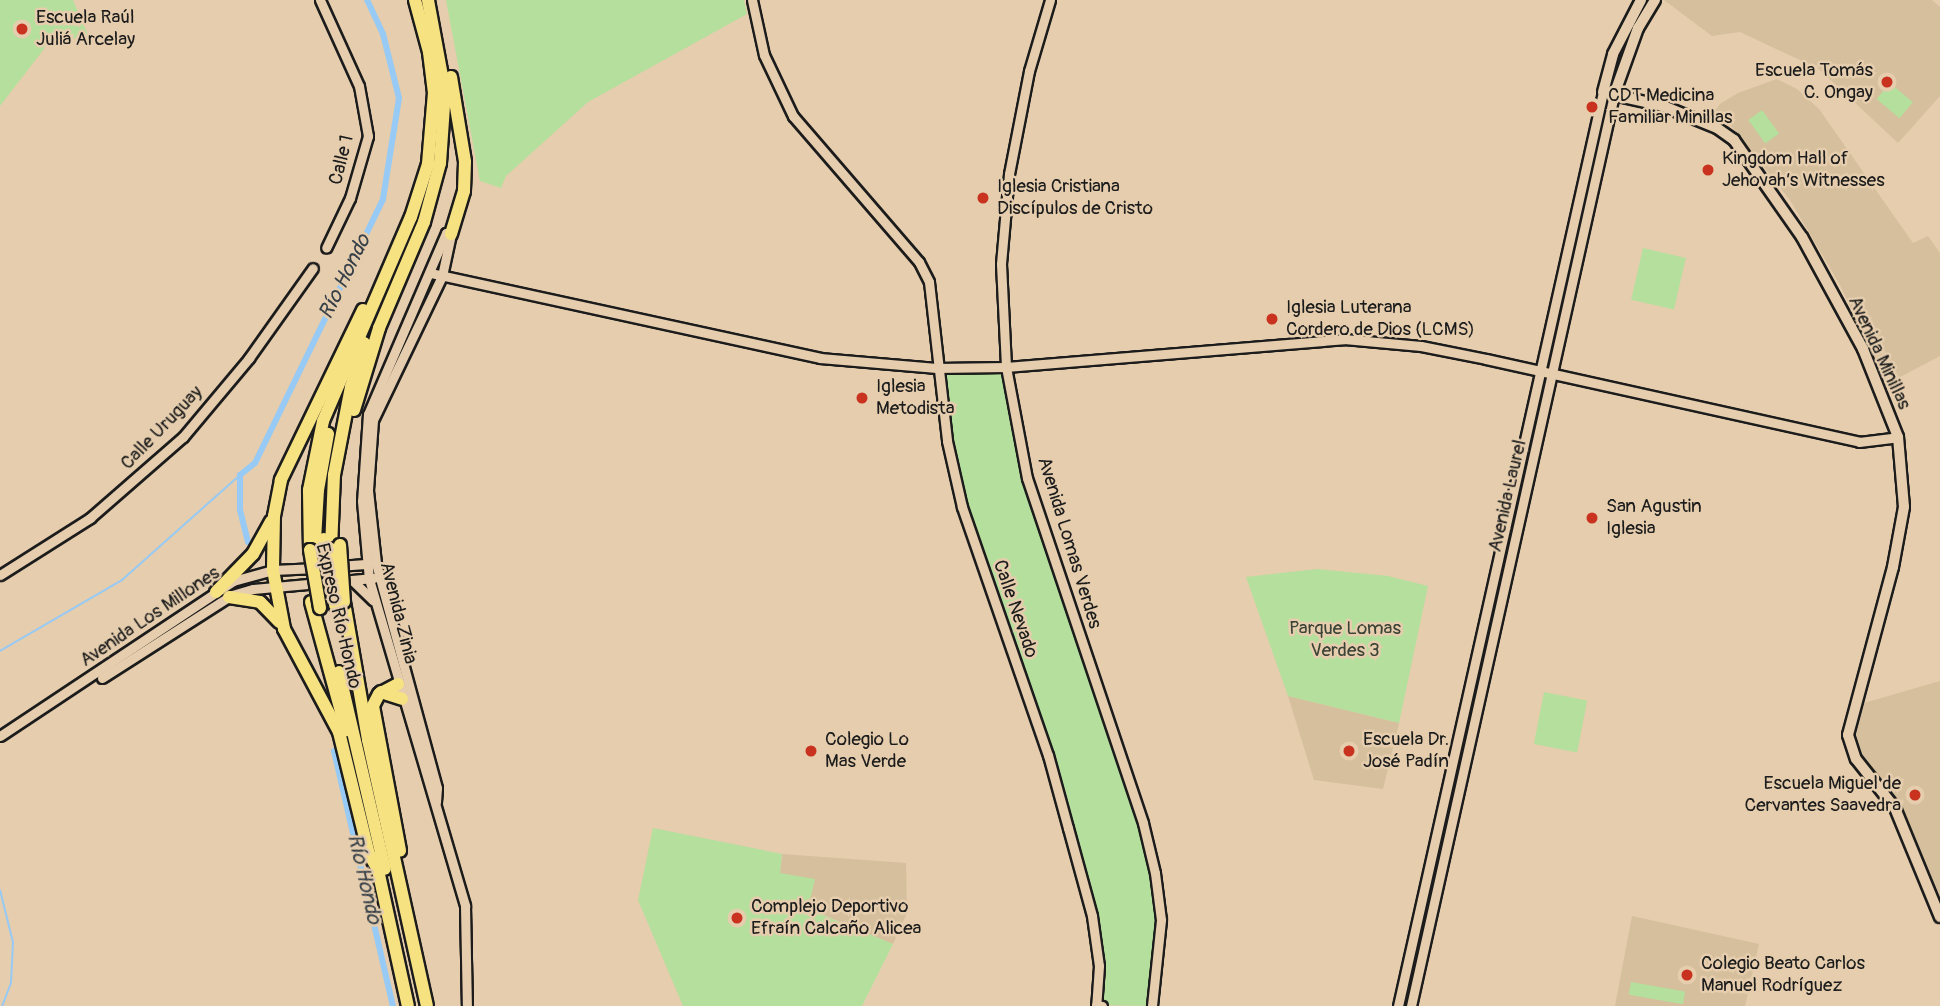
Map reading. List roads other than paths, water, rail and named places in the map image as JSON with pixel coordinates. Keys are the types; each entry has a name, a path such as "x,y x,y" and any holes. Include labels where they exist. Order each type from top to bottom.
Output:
{"highway":[{"name":"Expreso Río Hondo","path":"406,0 424,68 426,129 413,194 363,310 307,453 300,508 316,605 408,1006"},
{"path":"306,549 313,461 323,421 411,217 428,163 434,93 429,52 415,0"},
{"path":"321,568 328,463 336,421 361,352 417,219 436,144 435,58 421,0"},
{"name":"Expreso Río Hondo","path":"427,1006 339,604 335,547 355,402 379,328 424,222 440,163 445,93 428,0"},
{"path":"428,0 442,36 464,153 464,191 449,233"},
{"path":"284,629 273,570 274,516 286,466 363,310"},
{"path":"335,547 334,475 361,352"},
{"path":"321,568 321,465 348,363"},
{"path":"216,592 253,554 274,516"},
{"path":"229,597 265,604 284,629 339,732 369,853 377,869"},
{"path":"339,604 418,1006"},
{"path":"316,605 350,711 418,1006"},
{"path":"403,683 380,692 373,706 404,877 404,902"},
{"path":"380,692 402,699"}],"main road":[{"name":"Avenida Laurel","path":"1603,92 1613,54 1641,0"},
{"name":"Avenida Laurel","path":"1614,95 1638,29 1655,0"},
{"name":"Avenida Minillas","path":"1614,95 1662,106 1717,128 1734,140 1802,237 1863,349 1898,437 1904,507 1893,567 1848,736 1856,759 1895,808 1940,917"}],"street":[{"name":"Calle 1","path":"320,0 359,86 368,136 350,198 326,248"},
{"name":"Calle Nevado","path":"752,0 764,55 793,116 919,262 929,282 947,442 962,507 1036,722 1092,916 1099,966 1099,1005"},
{"name":"Avenida Lomas Verdes","path":"1050,0 1029,71 1009,174 1001,264 1006,367 1027,478 1143,823 1155,873 1161,920 1152,1006"},
{"name":"Avenida Laurel","path":"1398,1006 1603,92"},
{"name":"Avenida Laurel","path":"1411,1006 1614,95"},
{"name":"Avenida Zinia","path":"436,802 437,788 379,609 365,543 362,453 368,414 449,233"},
{"name":"Avenida Zinia","path":"371,563 368,490 373,420 442,276 449,233"},
{"name":"Calle Uruguay","path":"0,575 90,518 183,437 250,358 313,268"},
{"path":"431,274 820,358 937,368 1006,367 1232,345 1344,339 1421,346 1859,442 1898,437"},
{"path":"352,565 362,557 365,543"},
{"name":"Avenida Los Millones","path":"0,736 233,581 273,570 371,563"},
{"name":"Avenida Zinia","path":"374,578 403,683 402,699 436,802 465,906 467,1006"},
{"name":"Avenida Los Millones","path":"0,743 229,597 275,587 374,578"},
{"path":"352,580 379,609"}],"waterway":[{"name":"Río Hondo","path":"248,542 240,510 240,475 255,463 383,199 399,98 383,34 367,0"},
{"path":"0,651 122,580 240,475"},
{"name":"Río Hondo","path":"334,751 393,1006"},
{"path":"0,890 13,942 11,983 2,1006"}],"place":[{"name":"Escuela Raúl Juliá Arcelay","path":"22,29"},
{"name":"Escuela Tomás C. Ongay","path":"1887,82"},
{"name":"CDT Medicina Familiar Minillas","path":"1592,107"},
{"name":"Kingdom Hall of Jehovah’s Witnesses","path":"1708,170"},
{"name":"Iglesia Cristiana Discípulos de Cristo","path":"983,198"},
{"name":"Iglesia Luterana Cordero de Dios (LCMS)","path":"1272,319"},
{"name":"Iglesia Metodista","path":"862,398"},
{"name":"San Agustin Iglesia","path":"1592,518"},
{"name":"Colegio Lo Mas Verde","path":"811,751"},
{"name":"Escuela Dr. José Padín","path":"1349,751"},
{"name":"Escuela Miguel de Cervantes Saavedra","path":"1915,795"},
{"name":"Complejo Deportivo Efraín Calcaño Alicea","path":"737,918"},
{"name":"Colegio Beato Carlos Manuel Rodríguez","path":"1687,975"}],"park label":[{"name":"Parque Lomas Verdes 3","path":"1345,640"}]}
